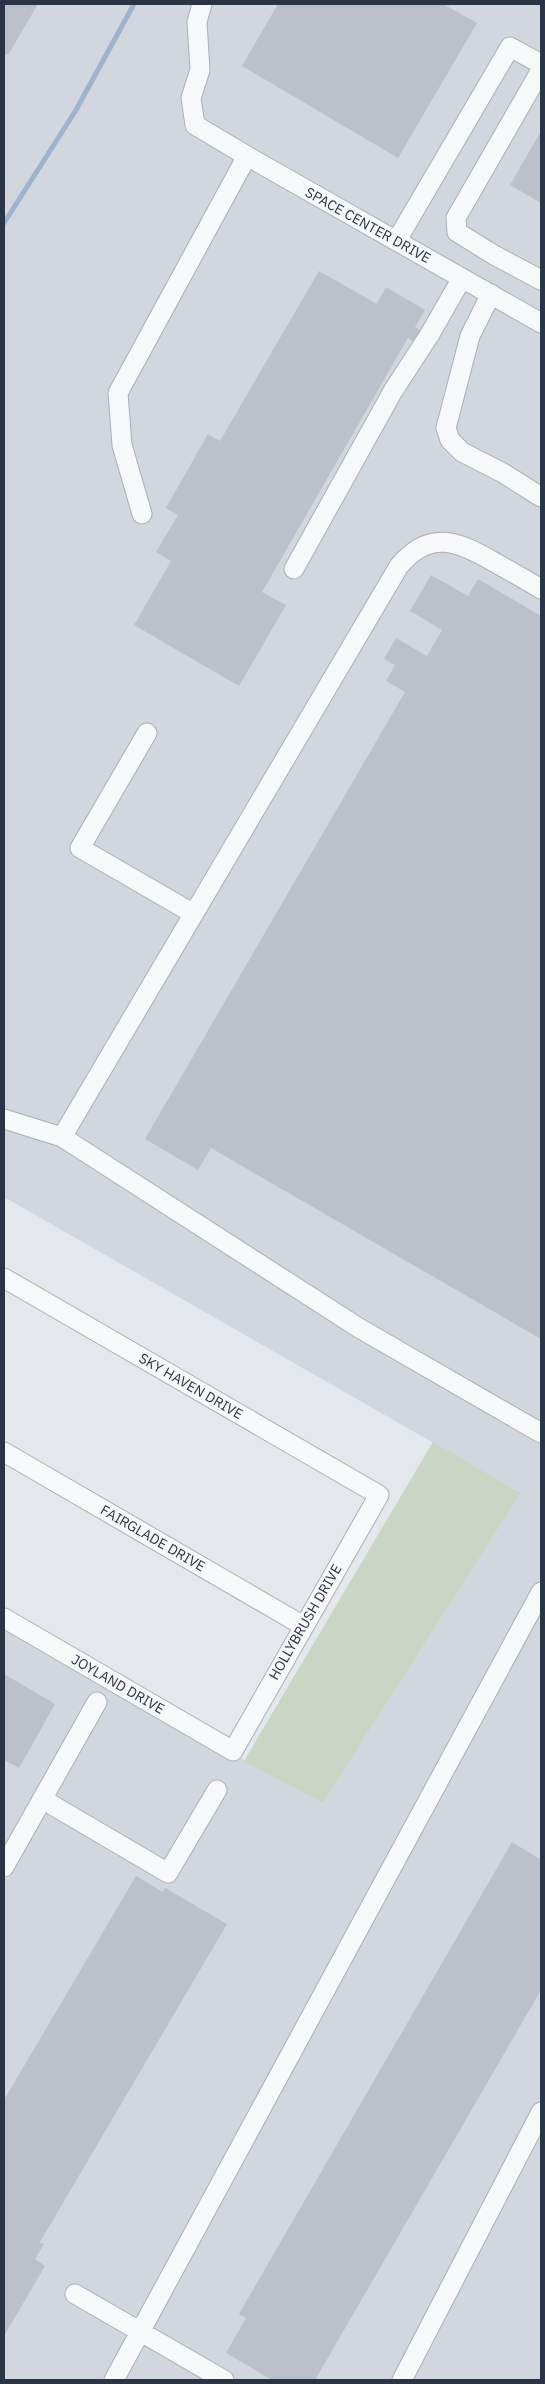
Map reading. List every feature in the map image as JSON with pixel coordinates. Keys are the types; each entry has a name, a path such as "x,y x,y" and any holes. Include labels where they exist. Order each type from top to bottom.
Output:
{"street":[{"name":"SPACE CENTER DRIVE","path":"202,4 197,22 200,70 191,98 196,125 247,156 541,323"},
{"path":"397,240 510,47 541,64"},
{"path":"541,70 456,218 457,232 494,255 541,280"},
{"path":"142,514 122,445 118,393 247,156"},
{"path":"294,569 393,391 430,334 462,278"},
{"path":"491,294 470,336 446,428 450,440 462,452 503,473 541,497"},
{"path":"62,1137 399,566 409,554 422,546 440,541 457,542 541,589"},
{"path":"147,734 80,848 194,914"},
{"path":"4,1119 62,1137 359,1328 541,1433"},
{"name":"SKY HAVEN DRIVE","path":"4,1278 378,1494"},
{"name":"FAIRGLADE DRIVE","path":"4,1452 302,1625"},
{"name":"HOLLYBRUSH DRIVE","path":"233,1751 302,1625 378,1494"},
{"path":"114,2380 541,1592"},
{"name":"JOYLAND DRIVE","path":"4,1618 233,1751"},
{"path":"4,1867 96,1702"},
{"path":"42,1799 168,1873 218,1790"},
{"path":"402,2380 541,2112"},
{"path":"75,2294 224,2380"}],"shaded area":[{"path":"4,4 541,4 541,2380 4,2380 4,1628 323,1803 521,1493 4,1197"}],"green space":[{"path":"433,1442 521,1493 323,1803 244,1761"}],"building":[{"path":"4,4 38,4 8,55 4,54"},
{"path":"278,4 443,4 477,23 398,158 242,66"},
{"path":"541,131 541,203 510,185"},
{"path":"319,271 377,304 386,287 425,310 415,327 421,331 414,342 408,338 262,592 286,605 239,686 134,625 171,561 156,552 178,515 166,508 208,434 220,441"},
{"path":"431,575 468,596 478,579 541,616 541,1339 211,1148 198,1170 145,1139 405,692 386,681 395,665 384,659 396,638 427,656 442,630 410,611"},
{"path":"4,1674 55,1704 19,1768 4,1760"},
{"path":"512,1842 541,1860 541,1990 315,2380 272,2380 226,2353 246,2318 239,2314"},
{"path":"136,1876 163,1892 165,1888 227,1924 40,2242 44,2244 35,2259 45,2266 4,2336 4,2100"}],"waterway":[{"path":"4,223 76,110 134,4"}]}
